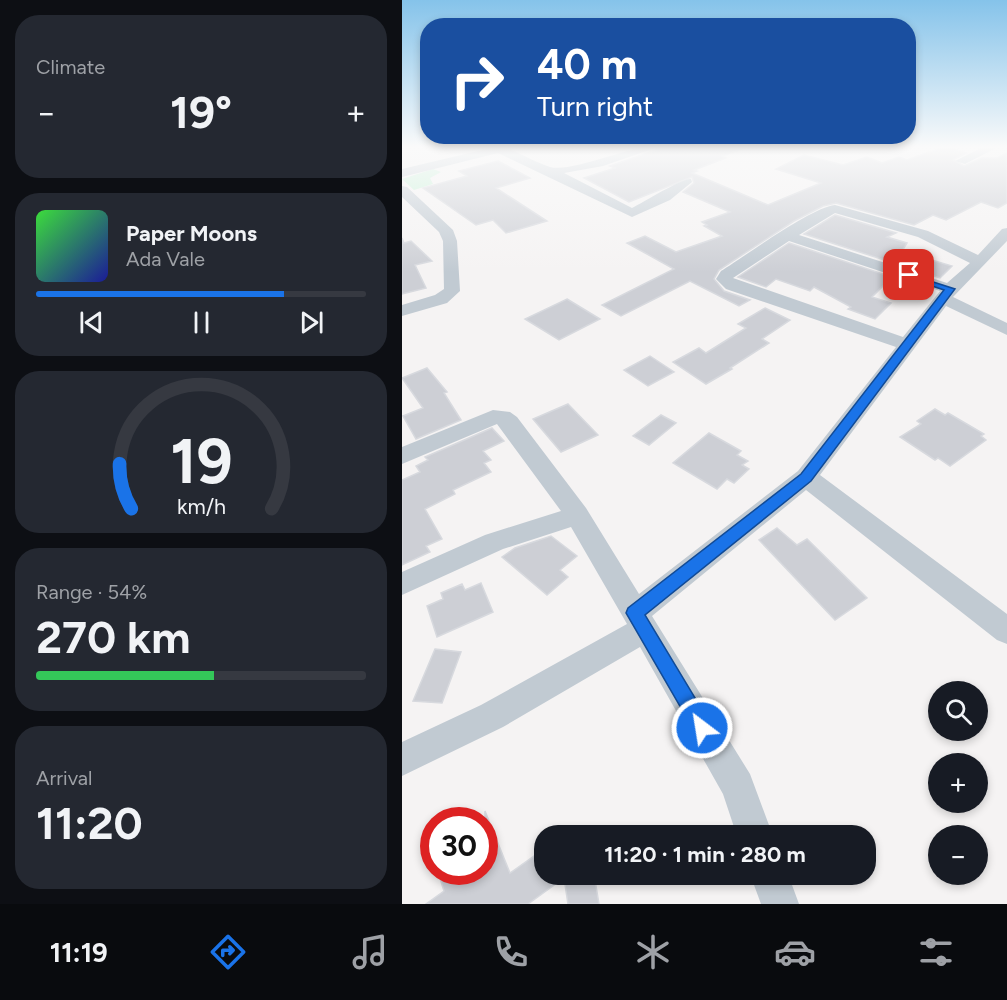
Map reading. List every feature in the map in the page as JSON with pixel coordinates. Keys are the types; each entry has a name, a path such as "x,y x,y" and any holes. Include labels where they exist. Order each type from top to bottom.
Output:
{"street":[{"path":"583,188 632,213 678,188"},
{"path":"402,190 446,230 450,241 452,291 441,299 402,311"},
{"path":"906,344 726,282 724,279 727,274 828,210 842,209 936,239 980,262"},
{"path":"402,759 492,716 639,622 806,477 946,293 980,262 1007,232"},
{"path":"786,235 946,293 1007,330"},
{"path":"402,456 493,417 502,417 509,422 577,515 738,786 752,825"},
{"path":"806,477 1004,621"},
{"path":"402,584 494,542 577,515"},
{"path":"773,885 780,904"}],"building":[{"path":"423,188 496,188 547,221 506,233 493,220 476,225"},
{"path":"603,188 664,188 629,202"},
{"path":"688,188 728,188 768,205 809,188 1007,188 1007,203 998,208 981,202 946,220 933,215 914,225 836,203 823,206 794,221 719,270 714,279 724,291 750,300 739,306 690,281 621,316 602,305 674,269 627,243 645,236 676,252 722,236 704,226 707,225 702,222 730,212 683,192"},
{"path":"835,215 896,233 887,237 907,243 902,251 952,266 940,278 804,234"},
{"path":"402,238 404,243 411,241 432,261 415,265 426,288 402,294"},
{"path":"789,243 892,277 872,297 891,303 875,319 848,309 851,307 814,287 810,291 776,279 766,287 738,277"},
{"path":"567,299 600,319 559,340 525,319"},
{"path":"765,308 790,320 762,339 769,343 730,368 732,369 706,384 673,362 699,348 706,353 746,328 738,324"},
{"path":"650,356 674,372 648,386 624,370"},
{"path":"427,368 447,392 444,393 461,420 416,439 403,416 423,408 402,378"},
{"path":"568,404 598,435 561,452 533,419"},
{"path":"935,409 945,415 948,413 984,434 981,436 986,440 950,466 938,458 935,460 900,437 921,424 917,421"},
{"path":"661,415 676,423 649,445 633,436"},
{"path":"492,428 504,441 483,451 491,460 484,463 491,472 453,490 455,494 425,509 442,539 426,546 430,552 402,565 402,480 420,472 416,466 428,460 425,457"},
{"path":"709,433 741,451 737,455 748,461 742,465 749,469 734,483 727,479 717,489 673,463"},
{"path":"777,528 797,545 807,539 867,598 835,620 759,540"},
{"path":"551,536 577,556 560,570 568,577 547,595 502,557 515,548"},
{"path":"481,583 493,612 437,637 427,606 443,599 441,593 462,584 465,590"},
{"path":"435,649 461,652 442,703 413,701"},
{"path":"498,843 510,873 534,856 534,885 554,885 528,904 426,904 444,891 442,885 498,885"},
{"path":"565,885 596,885 599,904 568,904"}],"route":[{"path":"702,728 634,613 806,477 950,289 909,275"}]}
